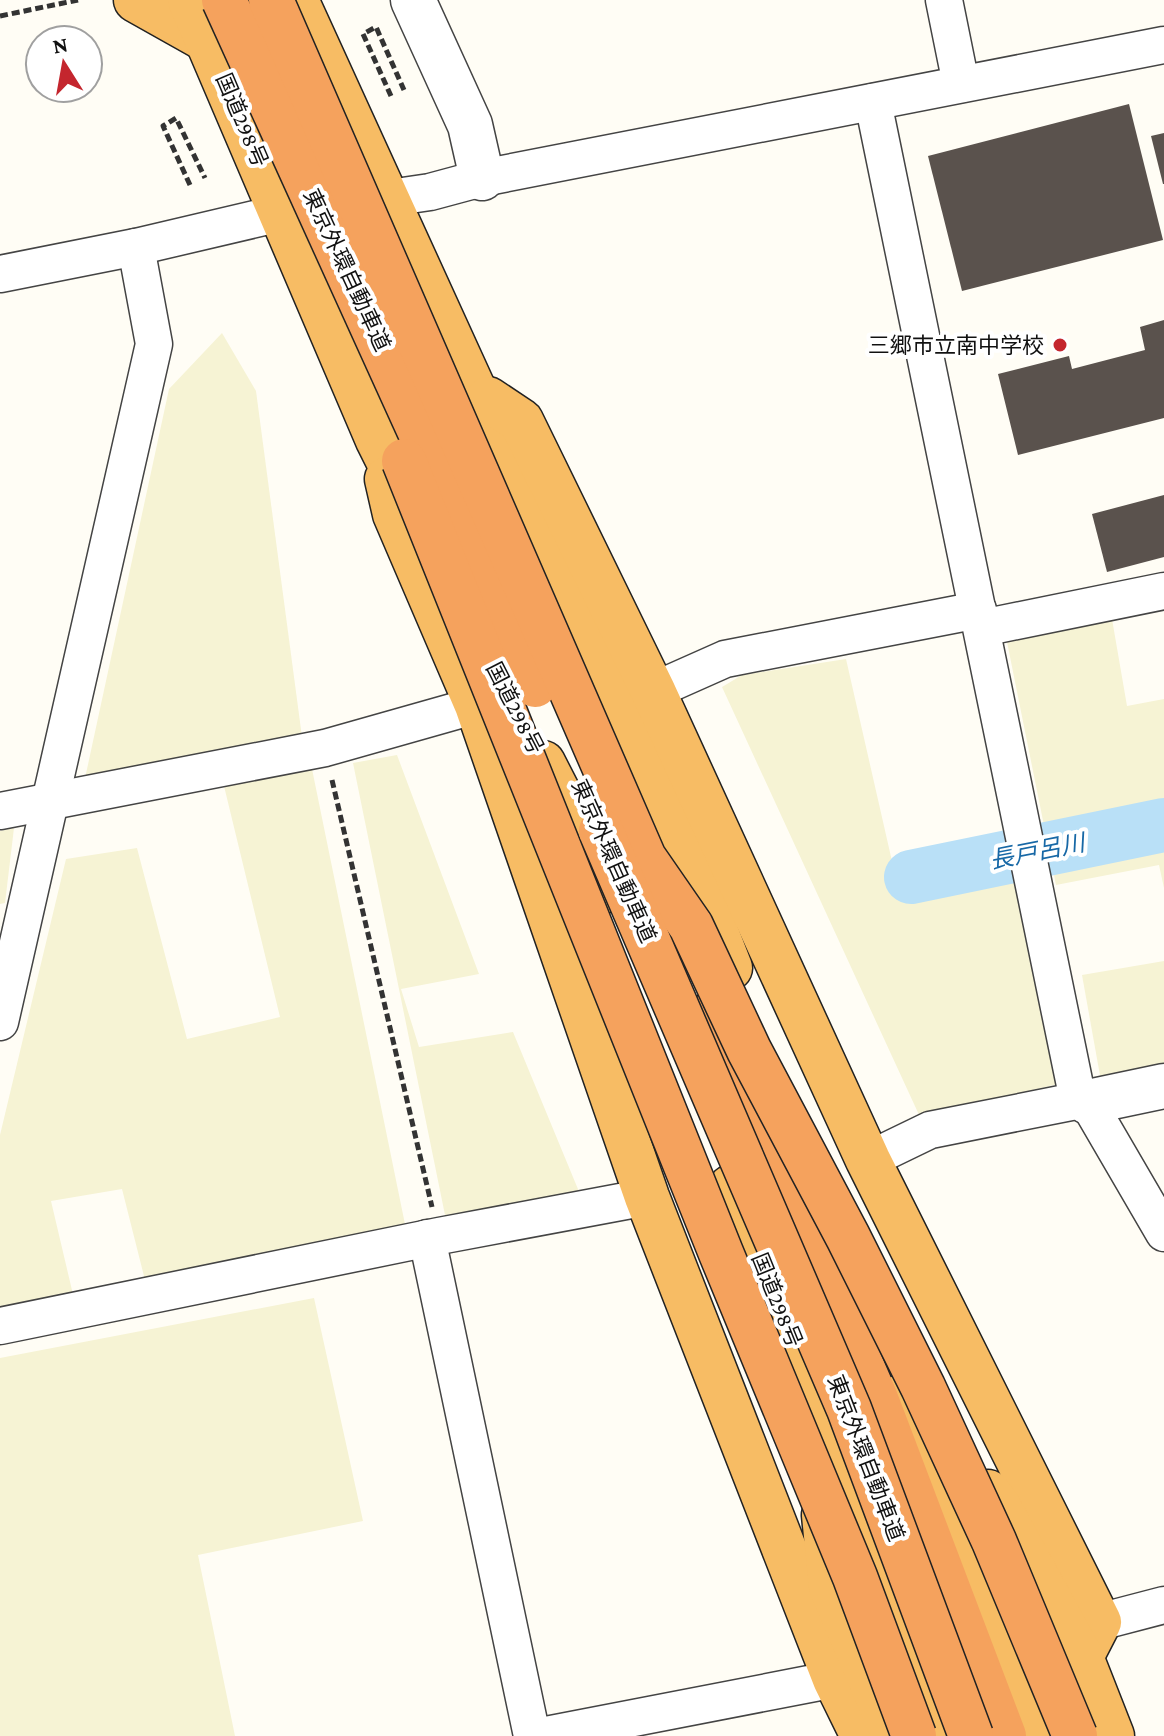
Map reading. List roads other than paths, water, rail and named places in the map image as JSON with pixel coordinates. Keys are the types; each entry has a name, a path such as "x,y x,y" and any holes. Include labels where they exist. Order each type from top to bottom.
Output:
{"highway":[{"path":"136,0 227,45 399,448 721,1253 855,1577 914,1736"},
{"name":"国道298号","path":"190,0 227,45 281,213 378,440 620,914 811,1383 944,1736"},
{"name":"東京外環自動車道","path":"224,0 227,45 430,450 624,882 849,1409 971,1736"},
{"name":"東京外環自動車道","path":"271,0 876,1399 1004,1736"},
{"path":"296,0 687,857 879,1351 1034,1736"},
{"path":"473,389 521,421 653,691 1090,1639 1112,1736"},
{"path":"378,440 395,514 477,705 647,1197 835,1679 863,1736"},
{"path":"644,858 691,926 749,1050 916,1374 994,1541 1075,1736"},
{"path":"879,1351 999,1507 1090,1639"},
{"path":"811,1383 831,1587 894,1736"}],"street":[{"path":"413,0 470,125 482,178"},
{"path":"944,0 961,84"},
{"path":"0,274 136,247 281,213 430,192 482,178 1164,45"},
{"path":"873,102 1083,1101 1164,1233"},
{"path":"0,1022 154,344 136,247"},
{"path":"653,691 725,659 1164,591"},
{"path":"0,811 325,748 477,705"},
{"path":"868,1160 930,1130 1164,1086"},
{"path":"0,1326 433,1237 647,1197"},
{"path":"433,1237 532,1736"},
{"path":"1090,1639 1164,1605"},
{"path":"541,1736 835,1679"}],"waterway":[{"name":"長戸呂川","path":"911,877 1164,825"}],"place":[{"name":"三郷市立南中学校","path":"1060,345"}]}
